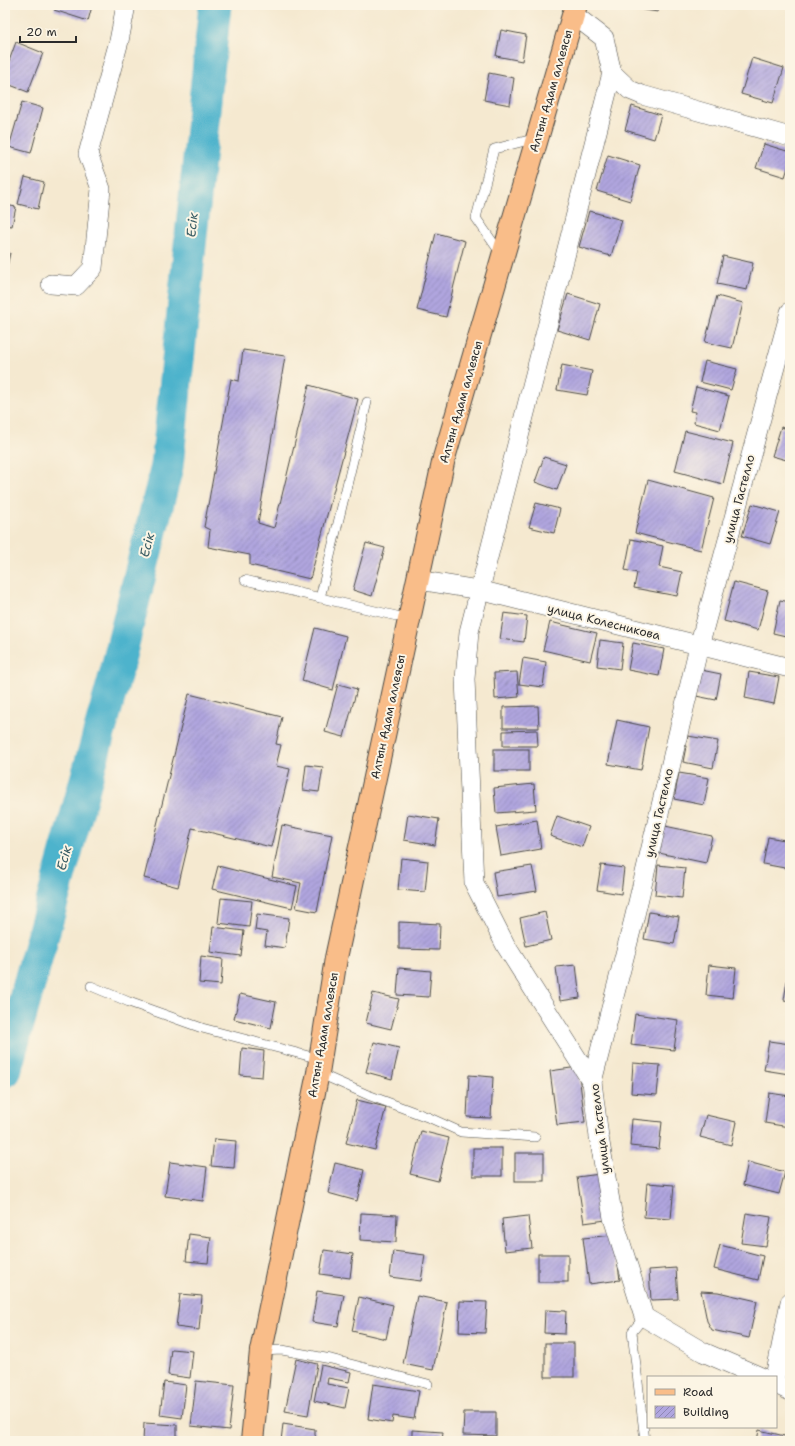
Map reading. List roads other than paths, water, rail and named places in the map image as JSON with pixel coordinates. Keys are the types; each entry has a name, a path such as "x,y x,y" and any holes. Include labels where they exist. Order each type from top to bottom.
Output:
{"main road":[{"name":"Алтын Адам аллеясы","path":"252,1441 261,1351 319,1066 336,958 444,458 575,10"}],"street":[{"path":"51,284 76,286 93,268 101,189 88,154 126,5"},
{"path":"575,10 604,38 612,74 479,590 469,632 465,680 474,883 506,946 592,1082"},
{"path":"612,74 630,90 642,95 790,137"},
{"name":"улица Гастелло","path":"644,1317 612,1218 592,1082 634,918 699,646 790,312"},
{"name":"улица Колесникова","path":"418,580 479,590 790,668"},
{"path":"774,1376 790,1302"},
{"path":"644,1317 703,1352 759,1376"},
{"path":"777,1384 790,1391"}],"lane":[{"path":"503,257 476,218 494,150 538,138"},
{"path":"320,598 367,402"},
{"path":"246,580 409,619"},
{"path":"91,986 129,1002 202,1028 319,1066 368,1095 430,1118 461,1132 535,1137"},
{"path":"644,1317 632,1332 645,1441"},
{"path":"261,1351 282,1350 331,1359 428,1384"}],"waterway":[{"name":"Есік","path":"5,1071 115,676 167,466 215,5"}]}
